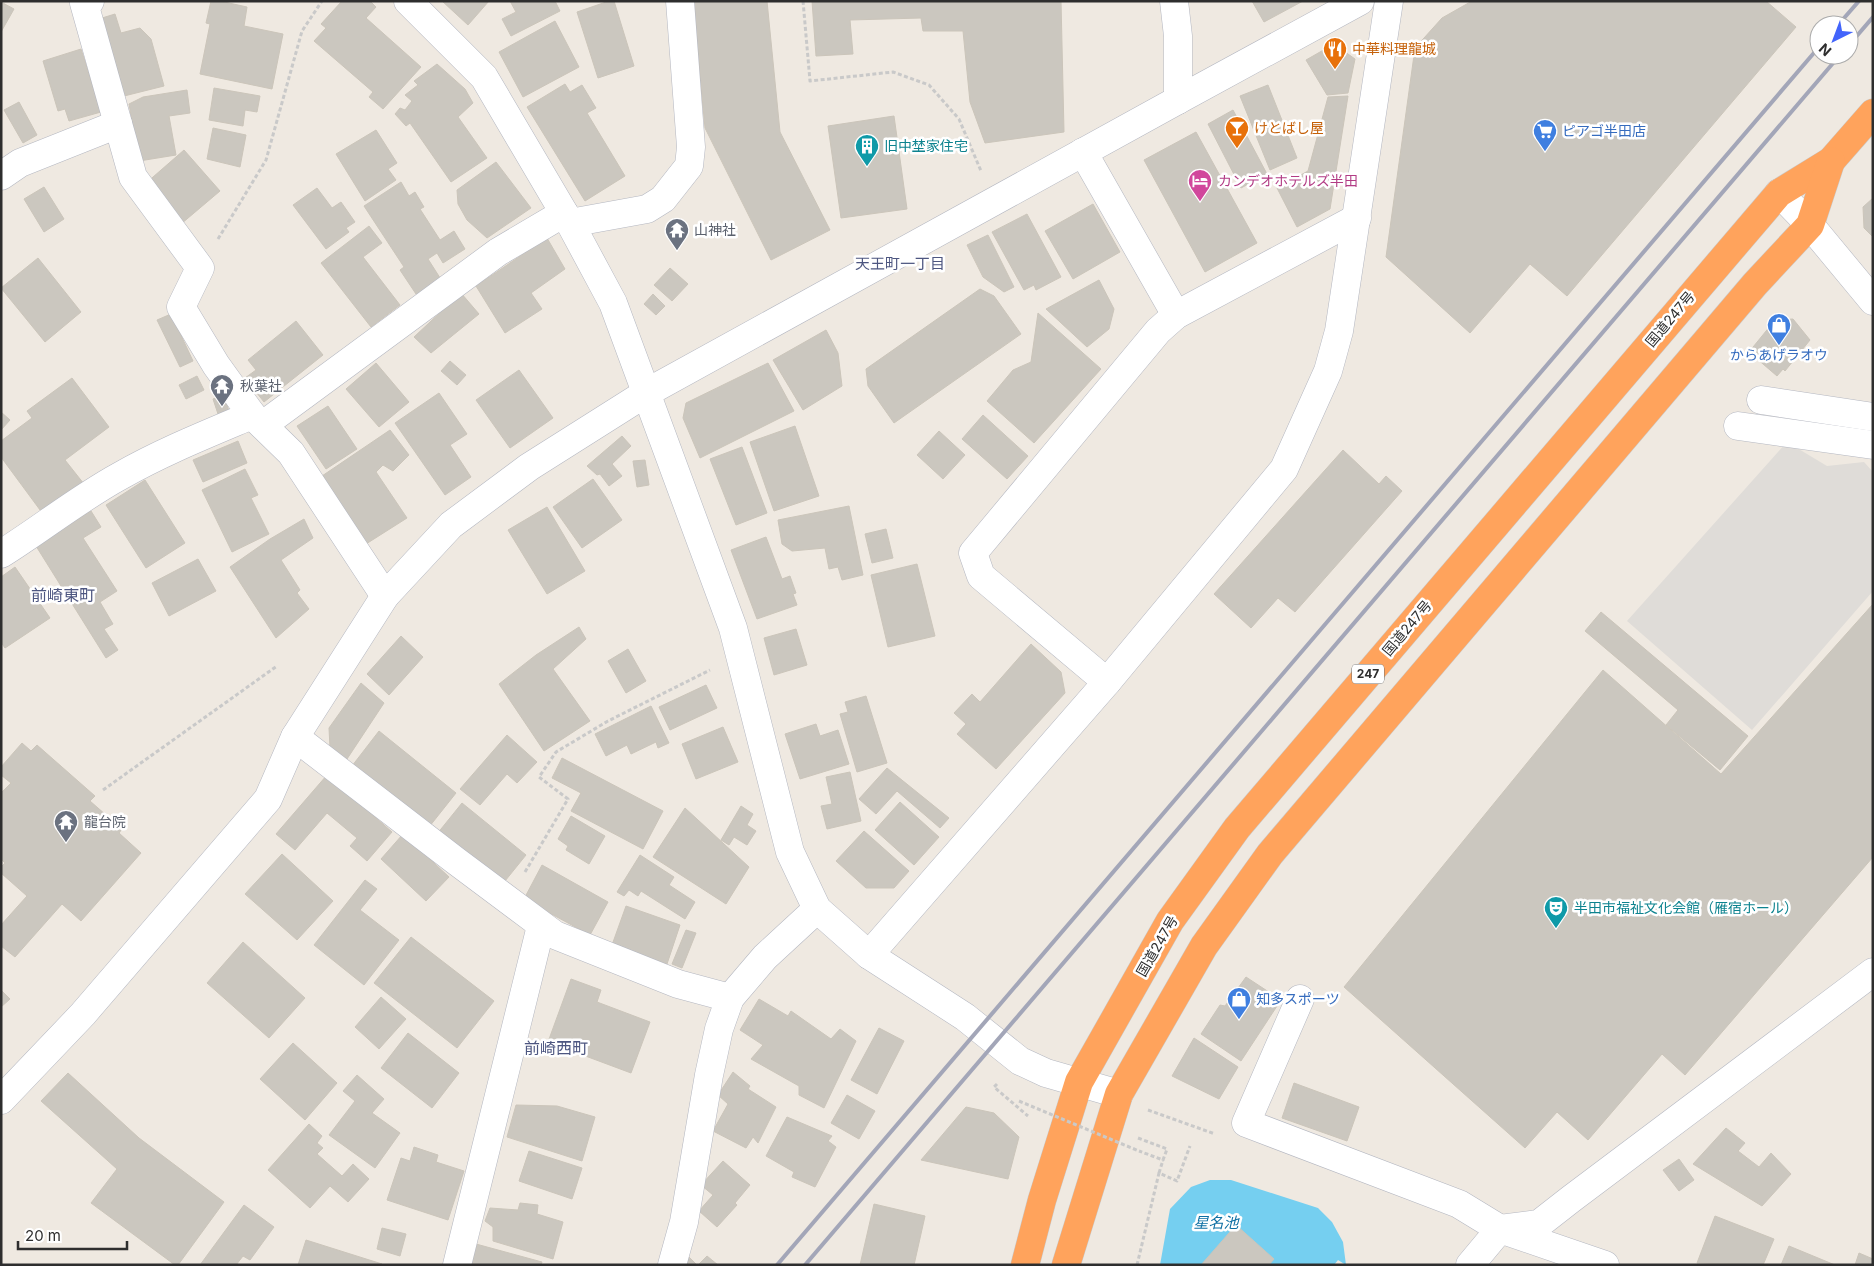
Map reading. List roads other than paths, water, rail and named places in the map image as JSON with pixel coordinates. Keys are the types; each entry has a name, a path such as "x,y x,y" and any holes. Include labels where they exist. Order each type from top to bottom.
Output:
{"highway":[{"name":"国道247号","path":"1024,1265 1079,1082 1170,921 1237,828 1779,193 1831,161 1873,113"},
{"name":"国道247号","path":"1066,1265 1119,1094 1204,946 1270,854 1755,284 1810,225 1831,161"}],"street":[{"path":"90,1 84,3 133,177 200,268 181,307 216,365 257,420 291,452 385,596"},
{"path":"408,1 484,77 567,218 613,303 727,610 741,654 790,852 817,909 870,955 965,1017 1020,1061 1046,1073 1119,1094"},
{"path":"1,554 90,494 155,457 257,420 498,252 567,218 646,209 663,199 689,166 691,148 680,1"},
{"path":"1174,1 1178,36 1178,100"},
{"path":"1,1100 82,1014 268,799 295,737 385,596 451,525 529,467 646,393 1360,1"},
{"path":"870,955 1107,682 1284,469 1328,371 1339,331 1389,1"},
{"path":"1,176 20,163 118,124"},
{"path":"1083,152 1176,315"},
{"path":"1779,193 1810,225 1873,301"},
{"path":"1107,682 981,576 973,553 1158,331 1176,315 1357,218"},
{"path":"1761,400 1873,417"},
{"path":"1738,426 1873,445"},
{"path":"295,737 555,935 678,984 730,998"},
{"path":"672,1265 684,1222 709,1075 719,1029 730,998 765,957 817,909"},
{"path":"456,1265 541,926"},
{"path":"1472,1263 1500,1229 1539,1224 1873,972"},
{"path":"1300,999 1246,1123 1459,1204 1500,1229 1605,1265"}],"water":[{"name":"星名池","path":"1210,1180 1231,1180 1318,1208 1332,1222 1343,1242 1346,1265 1338,1260 1334,1265 1160,1265 1170,1209 1191,1187"}],"railway":[{"path":"1847,15 1859,1"},
{"path":"1859,33 1873,17"},
{"path":"777,1265 1809,59"},
{"path":"805,1265 1831,65"}],"place":[{"name":"中華料理龍城","path":"1335,70"},
{"name":"けとばし屋","path":"1237,149"},
{"name":"ピアゴ半田店","path":"1545,152"},
{"name":"旧中埜家住宅","path":"867,167"},
{"name":"カンデオホテルズ半田","path":"1200,202"},
{"name":"山神社","path":"677,251"},
{"name":"からあげラオウ","path":"1779,346"},
{"name":"秋葉社","path":"222,407"},
{"name":"龍台院","path":"66,843"},
{"name":"半田市福祉文化会館（雁宿ホール）","path":"1556,929"},
{"name":"知多スポーツ","path":"1239,1020"}],"district":[{"name":"天王町一丁目","path":"900,264"},
{"name":"前崎東町","path":"63,595"},
{"name":"前崎西町","path":"556,1048"}]}
